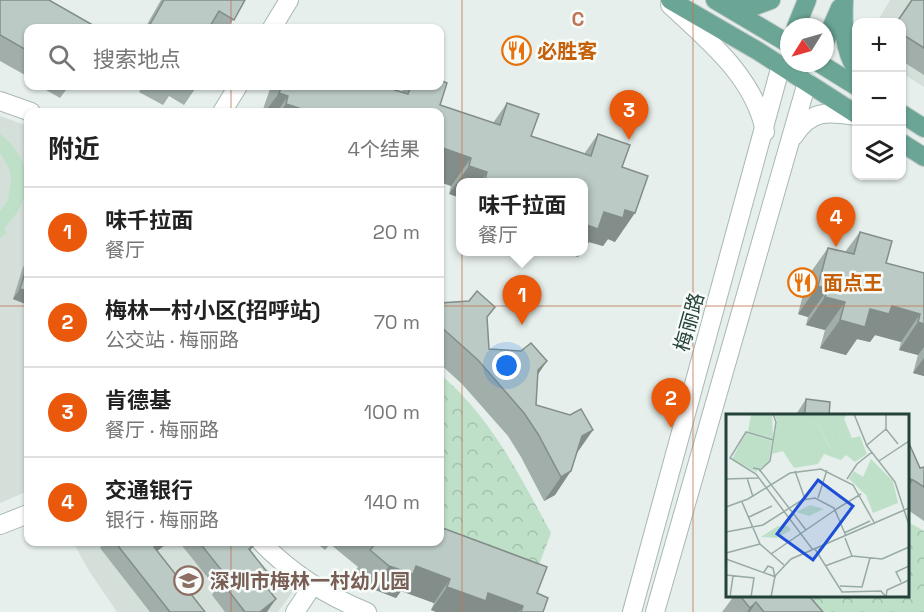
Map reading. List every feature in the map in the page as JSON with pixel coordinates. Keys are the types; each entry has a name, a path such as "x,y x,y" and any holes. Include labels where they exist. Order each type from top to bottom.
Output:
{"main road":[{"path":"670,0 780,64"},
{"path":"720,3 753,7 771,0"},
{"path":"800,18 807,0"},
{"path":"834,22 844,0"},
{"path":"844,0 843,24 846,44 852,59"},
{"path":"720,3 780,39"},
{"path":"792,72 852,112"},
{"path":"807,82 812,72"},
{"path":"832,72 852,84"},
{"path":"906,117 924,128"},
{"path":"906,146 924,157"}],"street":[{"path":"274,24 289,0"},
{"path":"664,0 704,36 739,76 754,99 765,132"},
{"name":"梅丽路","path":"632,612 780,72"},
{"path":"655,612 807,82"},
{"path":"224,108 236,90"},
{"path":"0,101 24,110"},
{"path":"784,157 795,134 809,118 819,113 831,112 852,115"},
{"path":"0,525 24,516"},
{"path":"265,546 313,585 367,612"},
{"path":"294,612 313,585"}],"shaded area":[{"path":"890,0 924,0 924,87 906,76 906,18 879,18"},
{"path":"0,116 24,125 24,493 0,503"},
{"name":"深圳市梅林一村幼儿园","path":"75,546 244,546 271,573 294,590 278,612 117,612"}],"green space":[{"path":"0,134 11,144 24,168 24,195 14,217 4,228 7,233 0,238 0,211 8,200 11,180 10,170 0,153"},
{"path":"444,378 474,409 503,448 551,533 533,581 444,544"},
{"path":"909,523 924,531 924,612 796,612 785,597 909,597"}],"building":[{"path":"0,0 49,0 91,24 24,24 24,49 0,35"},
{"path":"164,0 245,0 234,20 219,11 211,24 150,24"},
{"path":"912,0 924,0 924,48 906,37 906,18 900,18"},
{"path":"444,82 447,83 440,105 500,125 507,103 539,114 531,136 591,156 598,134 630,145 622,167 648,176 635,213 625,210 623,218 604,212 598,229 588,225 588,178 485,178 487,172 469,166 471,158 444,148 444,108 299,108 286,104 288,96 279,93 280,90 395,90 408,94 410,90 444,90"},
{"path":"860,232 892,241 886,263 924,273 924,324 918,322 920,314 892,306 889,314 870,309 865,327 840,320 845,302 825,297 828,289 818,286 828,248 854,254"},
{"path":"24,276 24,290 20,289"},
{"path":"477,291 495,307 487,317 489,349 521,351 531,343 547,361 538,370 536,405 570,415 581,409 593,430 582,436 571,471 561,477 524,413 478,360 444,330 444,303 469,301"},
{"path":"806,399 830,402 829,414 802,414 805,412"},
{"path":"909,443 920,468 924,467 924,487 909,478"},
{"path":"444,528 547,567 537,593 548,598 543,612 521,612 523,606 488,593 486,601 447,587 450,579 416,566 413,574 389,566 370,550 373,546 444,546"},
{"path":"118,546 155,546 205,612 170,612"},
{"path":"202,546 253,546 249,549 267,572 259,578 276,599 260,612 245,612 221,581 227,577"},
{"path":"741,597 810,597 823,612 764,612 756,602 750,608"}],"place":[{"name":"必胜客","path":"516,51"},
{"name":"肯德基","path":"629,140"},
{"name":"交通银行","path":"836,247"},
{"name":"面点王","path":"802,283"},
{"name":"味千拉面","path":"522,325"},
{"name":"梅林一村小区(招呼站)","path":"671,428"},
{"name":"深圳市梅林一村幼儿园","path":"189,581"}]}
